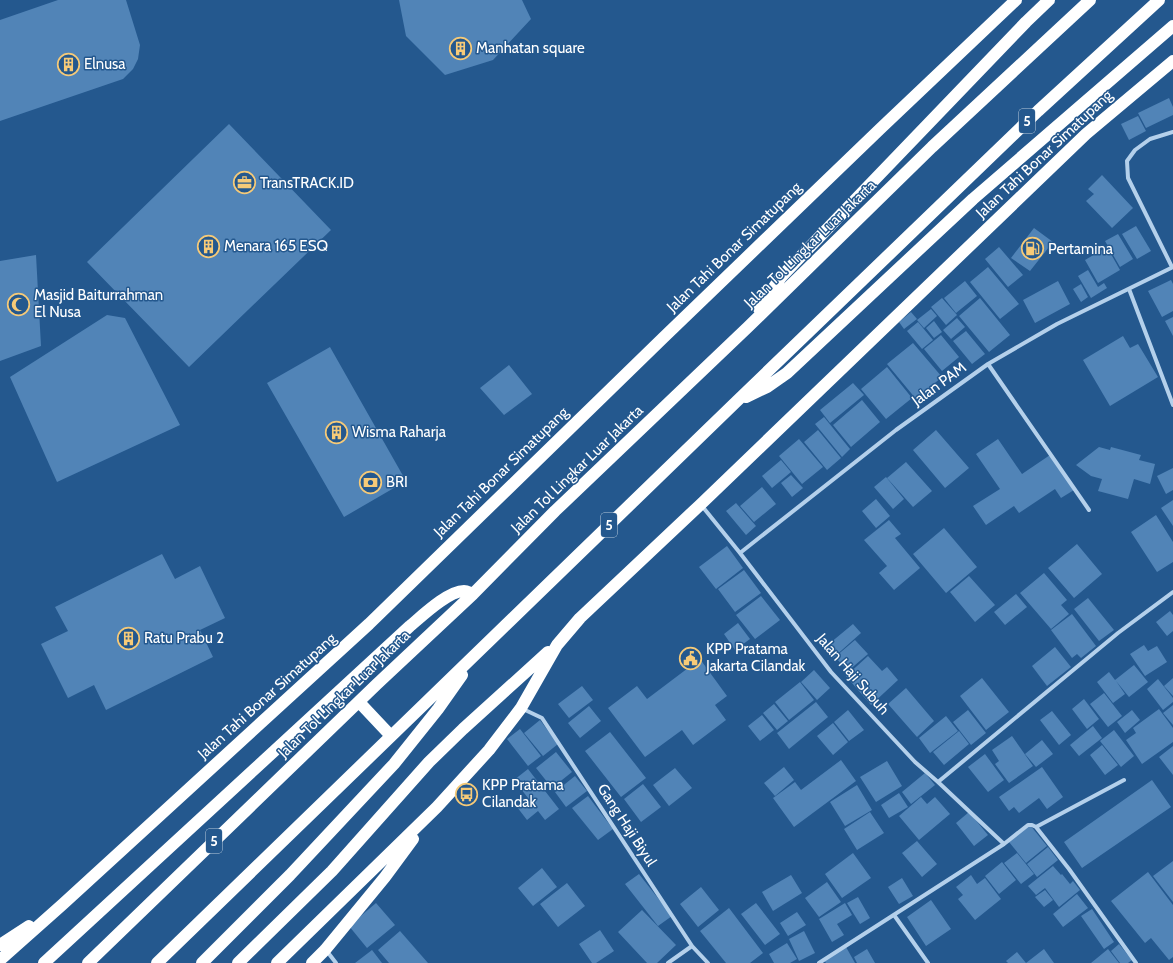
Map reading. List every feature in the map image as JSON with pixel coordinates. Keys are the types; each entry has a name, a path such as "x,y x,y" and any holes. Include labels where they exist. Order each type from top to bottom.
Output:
{"highway":[{"name":"Jalan Tahi Bonar Simatupang","path":"0,960 369,624 658,342 1016,0"},
{"path":"748,327 764,300 782,277 984,65 1049,0"},
{"name":"Jalan Tol Lingkar Luar Jakarta","path":"88,963 358,702 473,594 555,511 748,327 932,147 1090,0"},
{"name":"5","path":"157,963 736,401 1038,111 1159,0"},
{"path":"736,401 767,387 787,373 974,199 1173,26"},
{"name":"Jalan Tahi Bonar Simatupang","path":"277,963 432,812 489,750 521,708 557,645 580,618 700,505 1086,134 1173,61"},
{"path":"44,963 410,626 439,602 452,594 465,591 473,594"},
{"path":"238,963 332,871 429,762 463,729 557,645"},
{"path":"202,963 290,875 394,764 438,709 480,650"},
{"path":"358,702 391,736"},
{"path":"312,963 325,950 385,877 432,812"},
{"path":"0,945 63,904"}],"street":[{"name":"Jalan PAM","path":"740,552 896,430 988,364 1057,324 1173,267 1128,178 1127,161 1135,150 1150,140 1173,132"},
{"path":"1129,289 1173,405"},
{"path":"988,364 1089,510"},
{"name":"Jalan Haji Subuh","path":"700,505 740,552 831,672 915,762 1004,844"},
{"path":"938,782 1118,633 1173,592"},
{"name":"Gang Haji Biyul","path":"521,708 542,718 692,946 708,963"},
{"path":"1036,827 1124,780"},
{"path":"819,963 1004,844 1028,825 1032,824 1069,869 1136,963"},
{"path":"894,915 928,963"},
{"path":"668,963 692,946"},
{"path":"325,950 336,963"}],"building":[{"name":"Elnusa","path":"58,0 126,0 140,45 138,59 133,69 123,79 0,121 0,20"},
{"name":"Manhatan square","path":"399,0 522,0 531,19 493,60 445,75 406,36"},
{"path":"1169,98 1173,107 1173,115 1146,128 1138,113"},
{"path":"1138,116 1146,131 1129,140 1121,124"},
{"name":"Menara 165 ESQ","path":"229,124 331,230 189,367 87,262"},
{"path":"1102,175 1133,208 1112,228 1086,201 1094,194 1088,189"},
{"path":"1136,226 1151,251 1137,259 1122,234"},
{"name":"Pertamina","path":"1034,228 1053,242 1030,271 1011,258"},
{"path":"1118,234 1133,259 1120,267 1105,241"},
{"path":"999,247 1023,275 1008,287 985,259"},
{"path":"1107,247 1120,270 1098,283 1085,260"},
{"name":"Masjid Baiturrahman El Nusa","path":"36,255 41,346 0,361 0,261"},
{"path":"988,267 1019,304 1000,319 970,282"},
{"path":"1088,270 1098,287 1104,283 1107,288 1091,298 1078,276"},
{"path":"1171,280 1173,284 1173,311 1162,317 1148,291"},
{"path":"965,281 977,296 956,313 944,298"},
{"path":"1058,281 1070,304 1035,323 1023,300"},
{"path":"1081,284 1088,297 1081,302 1073,289"},
{"path":"942,298 957,315 946,325 931,307"},
{"path":"980,298 1010,335 989,352 959,316"},
{"path":"931,309 937,316 924,328 917,320"},
{"path":"911,312 917,319 904,329 899,322"},
{"path":"107,315 125,318 180,425 57,482 10,377"},
{"path":"1173,317 1173,336 1165,321"},
{"path":"957,318 965,327 951,339 943,330"},
{"path":"934,321 942,332 934,338 926,328"},
{"path":"918,322 933,340 922,349 907,331"},
{"path":"966,331 985,354 972,364 953,341"},
{"path":"941,335 959,357 942,371 924,349"},
{"path":"1123,336 1130,348 1138,344 1158,377 1110,406 1083,360"},
{"path":"913,343 942,377 916,399 887,364"},
{"name":"Wisma Raharja","path":"330,347 406,481 344,517 267,383"},
{"path":"509,365 532,394 504,415 480,388"},
{"path":"887,367 912,398 886,419 861,389"},
{"path":"853,383 864,395 830,423 820,410"},
{"path":"862,400 880,422 851,447 833,425"},
{"path":"824,417 850,449 842,457 815,424"},
{"path":"818,430 841,458 827,470 804,442"},
{"path":"936,430 969,468 945,488 913,450"},
{"path":"799,439 823,467 802,484 779,456"},
{"path":"998,439 1022,474 1050,455 1074,490 1061,498 1055,489 1019,513 1014,506 986,525 973,506 1000,489 976,454"},
{"path":"1099,447 1110,450 1111,447 1141,455 1139,460 1155,464 1150,484 1134,479 1128,499 1098,491 1102,479 1091,476 1076,465"},
{"path":"781,460 791,472 772,488 762,476"},
{"path":"906,462 932,491 913,507 887,478"},
{"path":"1173,468 1173,490 1166,494 1157,476"},
{"path":"791,475 803,488 792,497 781,483"},
{"path":"886,477 904,499 893,509 874,487"},
{"path":"762,487 776,504 754,522 740,506"},
{"path":"876,499 890,516 876,528 862,511"},
{"path":"1173,500 1173,526 1161,508"},
{"path":"736,503 756,526 746,535 726,511"},
{"path":"1156,515 1173,542 1173,562 1157,572 1131,532"},
{"path":"889,520 901,534 895,538 920,568 894,590 879,573 887,566 864,540"},
{"path":"944,528 977,567 946,593 913,554"},
{"path":"1077,544 1102,574 1074,598 1048,568"},
{"path":"727,546 743,568 716,589 699,567"},
{"name":"Ratu Prabu 2","path":"162,554 175,579 200,566 225,618 200,630 213,657 106,710 94,685 68,698 41,644 68,631 55,607"},
{"path":"744,570 761,593 735,612 718,589"},
{"path":"1044,573 1067,600 1061,605 1069,614 1051,629 1020,593"},
{"path":"969,576 995,605 975,622 950,592"},
{"path":"1016,594 1027,607 1005,625 994,612"},
{"path":"761,596 780,620 755,639 736,615"},
{"path":"1088,598 1114,630 1099,641 1074,609"},
{"path":"1170,611 1173,615 1173,631 1167,636 1156,622"},
{"path":"1072,614 1096,646 1081,658 1077,654 1072,658 1051,630"},
{"path":"738,623 750,639 735,650 724,634"},
{"path":"853,624 861,633 833,658 824,648"},
{"path":"855,640 868,654 848,671 835,657"},
{"path":"1144,645 1148,651 1157,646 1167,662 1145,676 1130,654"},
{"path":"1055,647 1071,667 1047,686 1032,666"},
{"path":"868,656 882,671 887,667 898,680 871,705 846,676"},
{"path":"700,659 727,696 715,705 726,720 693,745 682,730 645,757 608,708 637,686 647,699"},
{"path":"1134,665 1148,682 1129,697 1116,681 1125,694 1113,703 1097,682 1109,672 1115,680"},
{"path":"814,670 830,688 817,700 801,682"},
{"path":"982,678 1009,712 986,730 960,696"},
{"path":"1173,678 1173,696 1164,686"},
{"path":"1158,679 1173,698 1173,702 1163,710 1147,689"},
{"path":"800,682 814,700 789,720 775,702"},
{"path":"582,686 593,700 569,718 558,704"},
{"path":"906,688 934,721 917,737 888,704"},
{"path":"1104,693 1122,716 1108,727 1090,704"},
{"path":"1084,699 1099,719 1087,729 1072,709"},
{"path":"816,702 828,717 789,749 777,733"},
{"path":"774,704 788,721 777,730 763,713"},
{"path":"1173,705 1173,725 1163,713"},
{"path":"589,706 601,721 580,738 568,723"},
{"path":"1159,709 1173,728 1173,742 1142,764 1126,740 1136,733 1133,728"},
{"path":"848,710 864,730 849,741 834,722"},
{"path":"968,710 986,733 971,745 953,722"},
{"path":"1132,710 1140,720 1125,733 1117,722"},
{"path":"1052,711 1071,735 1059,745 1040,720"},
{"path":"762,715 774,730 760,741 748,726"},
{"path":"946,716 958,731 930,753 919,738"},
{"path":"540,720 558,744 543,756 524,733"},
{"path":"833,723 848,742 833,755 817,736"},
{"path":"1093,726 1102,738 1079,756 1070,745"},
{"path":"520,729 541,756 528,766 507,739"},
{"path":"1114,730 1134,756 1121,767 1100,741"},
{"path":"959,731 969,744 944,765 933,752"},
{"path":"610,732 646,778 621,797 585,751"},
{"path":"1012,736 1033,766 1009,783 995,764 999,761 992,750"},
{"path":"1042,740 1053,754 1036,767 1025,754"},
{"path":"1102,745 1118,765 1105,775 1090,755"},
{"path":"1173,746 1173,775 1159,757"},
{"path":"556,752 572,772 552,788 536,768"},
{"path":"985,754 1004,780 988,792 968,767"},
{"path":"841,760 856,781 794,827 773,798 795,782 801,790"},
{"path":"887,761 902,786 876,802 860,777"},
{"path":"784,767 794,780 775,796 764,783"},
{"path":"1042,767 1063,797 1047,809 1039,798 1019,813 1014,807 1009,811 999,797"},
{"path":"675,768 692,788 669,806 653,785"},
{"path":"528,769 559,809 545,820 538,811 527,820 517,807 528,798 514,780"},
{"path":"925,773 935,785 911,804 902,792"},
{"path":"575,776 587,791 566,807 555,792"},
{"path":"1152,780 1171,807 1082,868 1064,842"},
{"path":"643,784 661,807 641,822 624,799"},
{"path":"857,785 872,810 845,826 830,802"},
{"path":"899,793 908,807 889,818 881,805"},
{"path":"588,796 613,829 598,840 572,808"},
{"path":"921,797 927,804 935,797 950,814 919,840 899,816"},
{"path":"870,812 884,833 857,850 844,829"},
{"path":"969,812 988,835 974,846 956,823"},
{"path":"1030,825 1047,846 1026,863 1009,842"},
{"path":"917,841 937,864 922,877 902,853"},
{"path":"1048,847 1058,860 1037,877 1027,864"},
{"path":"853,853 871,878 842,898 825,874"},
{"path":"1017,853 1034,874 1021,884 1004,863"},
{"path":"1173,861 1173,902 1153,876"},
{"path":"1002,862 1016,880 999,894 985,876"},
{"path":"1053,866 1070,884 1073,881 1080,890 1059,907 1045,888 1036,895 1028,886"},
{"path":"542,868 557,887 533,906 518,888"},
{"path":"1148,872 1173,905 1173,957 1169,960 1151,938 1145,943 1111,901"},
{"path":"639,874 672,916 658,926 625,884"},
{"path":"791,875 802,893 773,911 762,892"},
{"path":"971,875 977,884 985,878 1001,899 975,920 958,899 963,895 956,887"},
{"path":"902,878 913,896 899,904 888,887"},
{"path":"827,882 841,902 819,917 805,898"},
{"path":"567,883 585,906 558,927 540,904"},
{"path":"701,887 719,910 698,927 680,904"},
{"path":"1045,890 1053,900 1044,907 1035,897"},
{"path":"1077,894 1088,908 1063,927 1053,914"},
{"path":"858,897 870,918 860,924 847,903"},
{"path":"931,900 951,929 926,946 907,917"},
{"path":"376,903 395,925 367,948 349,926"},
{"path":"756,903 780,934 765,945 741,914"},
{"path":"845,903 852,915 837,924 844,935 832,942 819,919"},
{"path":"729,908 763,953 750,963 726,963 700,931"},
{"path":"1092,909 1114,942 1104,949 1081,916"},
{"path":"642,910 676,945 657,963 647,963 618,932"},
{"path":"797,912 806,925 788,936 780,923"},
{"path":"600,930 614,951 596,963 592,963 579,944"},
{"path":"400,931 428,963 389,963 378,950"},
{"path":"804,931 815,953 799,961 789,939"},
{"path":"787,943 797,959 790,963 774,963 769,954"},
{"path":"1119,944 1132,960 1128,963 1120,963 1111,951"},
{"path":"846,947 855,963 826,963 824,960"},
{"path":"867,949 875,963 857,963 854,957"},
{"path":"1044,949 1054,963 1026,963"},
{"path":"1108,949 1119,963 1091,963"},
{"path":"372,950 382,963 355,963"},
{"path":"1017,952 1026,963 1008,963 1006,961"}],"place":[{"name":"Manhatan square","path":"461,48"},
{"name":"Elnusa","path":"68,64"},
{"name":"TransTRACK.ID","path":"245,183"},
{"name":"Menara 165 ESQ","path":"209,246"},
{"name":"Pertamina","path":"1033,249"},
{"name":"Masjid Baiturrahman El Nusa","path":"19,304"},
{"name":"Wisma Raharja","path":"337,432"},
{"name":"BRI","path":"370,482"},
{"name":"Ratu Prabu 2","path":"129,638"},
{"name":"KPP Pratama Jakarta Cilandak","path":"690,658"},
{"name":"KPP Pratama Cilandak","path":"467,794"}]}
